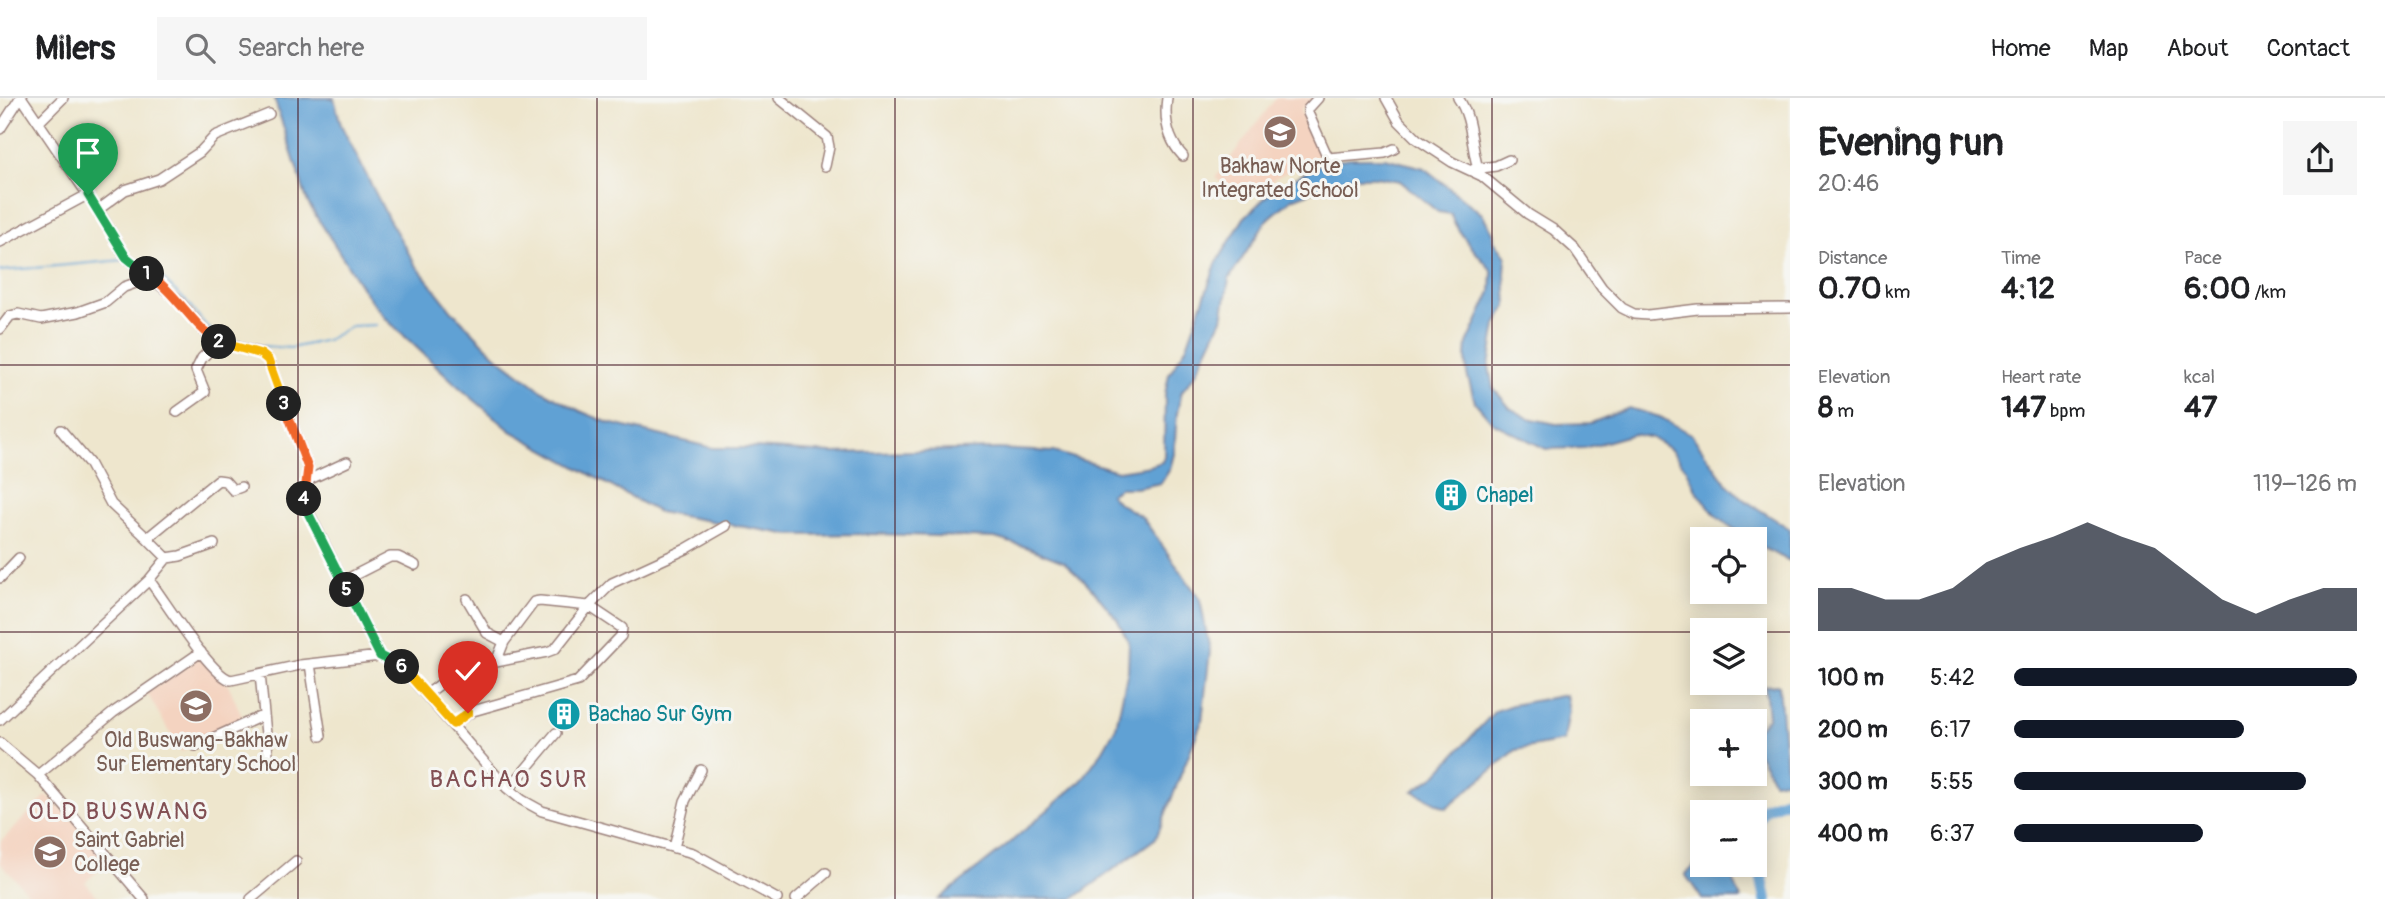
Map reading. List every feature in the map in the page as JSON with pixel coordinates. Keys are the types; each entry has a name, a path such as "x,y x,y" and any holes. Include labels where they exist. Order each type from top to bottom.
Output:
{"street":[{"path":"0,129 21,98 98,210 126,257 176,298 209,336 219,342 261,354 268,360 308,468 304,505 380,656"},
{"path":"38,122 63,98"},
{"path":"779,98 827,137 829,147 825,166"},
{"path":"1167,98 1167,124 1174,146 1183,156"},
{"path":"1318,98 1308,113 1328,159 1385,153 1394,149"},
{"path":"1386,98 1399,121 1417,139 1452,162 1475,169 1528,214 1554,230 1575,249 1602,288 1622,308 1634,314 1648,315 1698,309 1790,308"},
{"path":"1458,98 1466,110 1475,169"},
{"path":"98,210 125,190 159,179 200,152 215,136 269,114"},
{"path":"65,162 85,146 91,148 106,165"},
{"path":"1475,169 1496,166 1509,159"},
{"path":"0,242 88,195"},
{"path":"0,329 10,316 18,314 41,319 78,312 106,302 124,287 153,277"},
{"path":"177,412 205,393 196,370 202,358 212,348 209,336"},
{"path":"61,430 89,463 111,504 167,558"},
{"path":"308,480 347,462"},
{"path":"148,539 218,480 225,481 233,490 242,487"},
{"path":"427,694 450,677 496,662 555,649 589,606 612,583 686,549 726,527"},
{"path":"0,720 149,580 167,558 214,544"},
{"path":"343,582 390,557 398,557 415,565"},
{"path":"0,578 19,558"},
{"path":"149,580 201,652 224,678 231,680 310,664 380,656 399,664 509,789 542,811 693,853 777,899"},
{"path":"467,599 487,633 504,642"},
{"path":"453,724 473,711 578,681 622,632 622,628 589,606 534,602 504,642 496,662"},
{"path":"38,775 114,712 201,652"},
{"path":"310,664 321,736"},
{"path":"260,674 268,754"},
{"path":"195,746 264,715"},
{"path":"509,789 556,733"},
{"path":"1,746 38,775 144,899"},
{"path":"674,848 685,801 701,770"},
{"path":"251,899 296,861"},
{"path":"796,899 826,873"}],"shaded area":[{"name":"Bakhaw Norte Integrated School","path":"1276,98 1314,98 1300,110 1321,154 1275,178 1246,200 1215,178"},
{"name":"Old Buswang-Bakhaw Sur Elementary School","path":"200,657 229,686 243,719 181,752 147,693"},
{"name":"Saint Gabriel College","path":"47,795 73,820 109,862 85,882 100,899 34,899 0,863 0,842"}],"water":[{"path":"274,98 334,98 341,125 388,218 415,264 452,311 495,355 541,390 609,423 713,448 832,453 998,449 1054,452 1118,471 1162,462 1165,394 1169,374 1187,346 1216,264 1244,218 1271,192 1325,162 1350,158 1385,158 1424,168 1482,214 1493,232 1494,241 1506,257 1507,305 1496,325 1489,366 1493,388 1510,408 1528,418 1556,424 1591,423 1629,408 1660,417 1691,434 1727,484 1743,499 1790,529 1790,561 1767,550 1767,527 1731,527 1717,517 1671,450 1652,438 1634,434 1584,448 1546,449 1493,423 1475,402 1467,374 1466,357 1467,344 1491,292 1492,271 1462,235 1451,214 1438,212 1400,181 1376,177 1350,177 1292,199 1267,220 1229,279 1222,319 1195,375 1182,391 1170,469 1161,483 1119,488 1110,494 1117,502 1142,517 1200,599 1210,651 1202,721 1156,838 1073,899 939,899 1005,847 1081,781 1116,727 1128,670 1129,642 1117,619 1087,583 1064,562 995,538 876,534 791,535 658,512 511,431 460,388 384,317 364,291 308,203"},
{"path":"1779,685 1786,769 1790,780 1774,782 1767,769 1767,686"},
{"path":"1566,695 1569,710 1564,741 1516,750 1446,808 1413,791 1435,776 1495,711 1512,705"},
{"path":"1690,870 1690,877 1732,877 1741,899 1702,899 1685,874"}],"waterway":[{"path":"0,271 124,260"},
{"path":"137,261 144,262 188,303 208,328 225,339 260,346 291,348 327,340 351,326 376,325"},
{"path":"1767,807 1790,799"},
{"path":"1761,877 1766,899"}],"place":[{"name":"Bakhaw Norte Integrated School","path":"1280,132"},
{"name":"Chapel","path":"1451,495"},
{"name":"Old Buswang-Bakhaw Sur Elementary School","path":"196,706"},
{"name":"Bachao Sur Gym","path":"564,714"},
{"name":"Saint Gabriel College","path":"50,852"}],"district":[{"name":"BACHAO SUR","path":"509,779"},
{"name":"OLD BUSWANG","path":"119,811"}],"route":[{"path":"88,195 126,257 176,298 209,336 219,342 261,354 268,360 308,468 304,505 380,656 399,664 453,724 468,713"}]}
